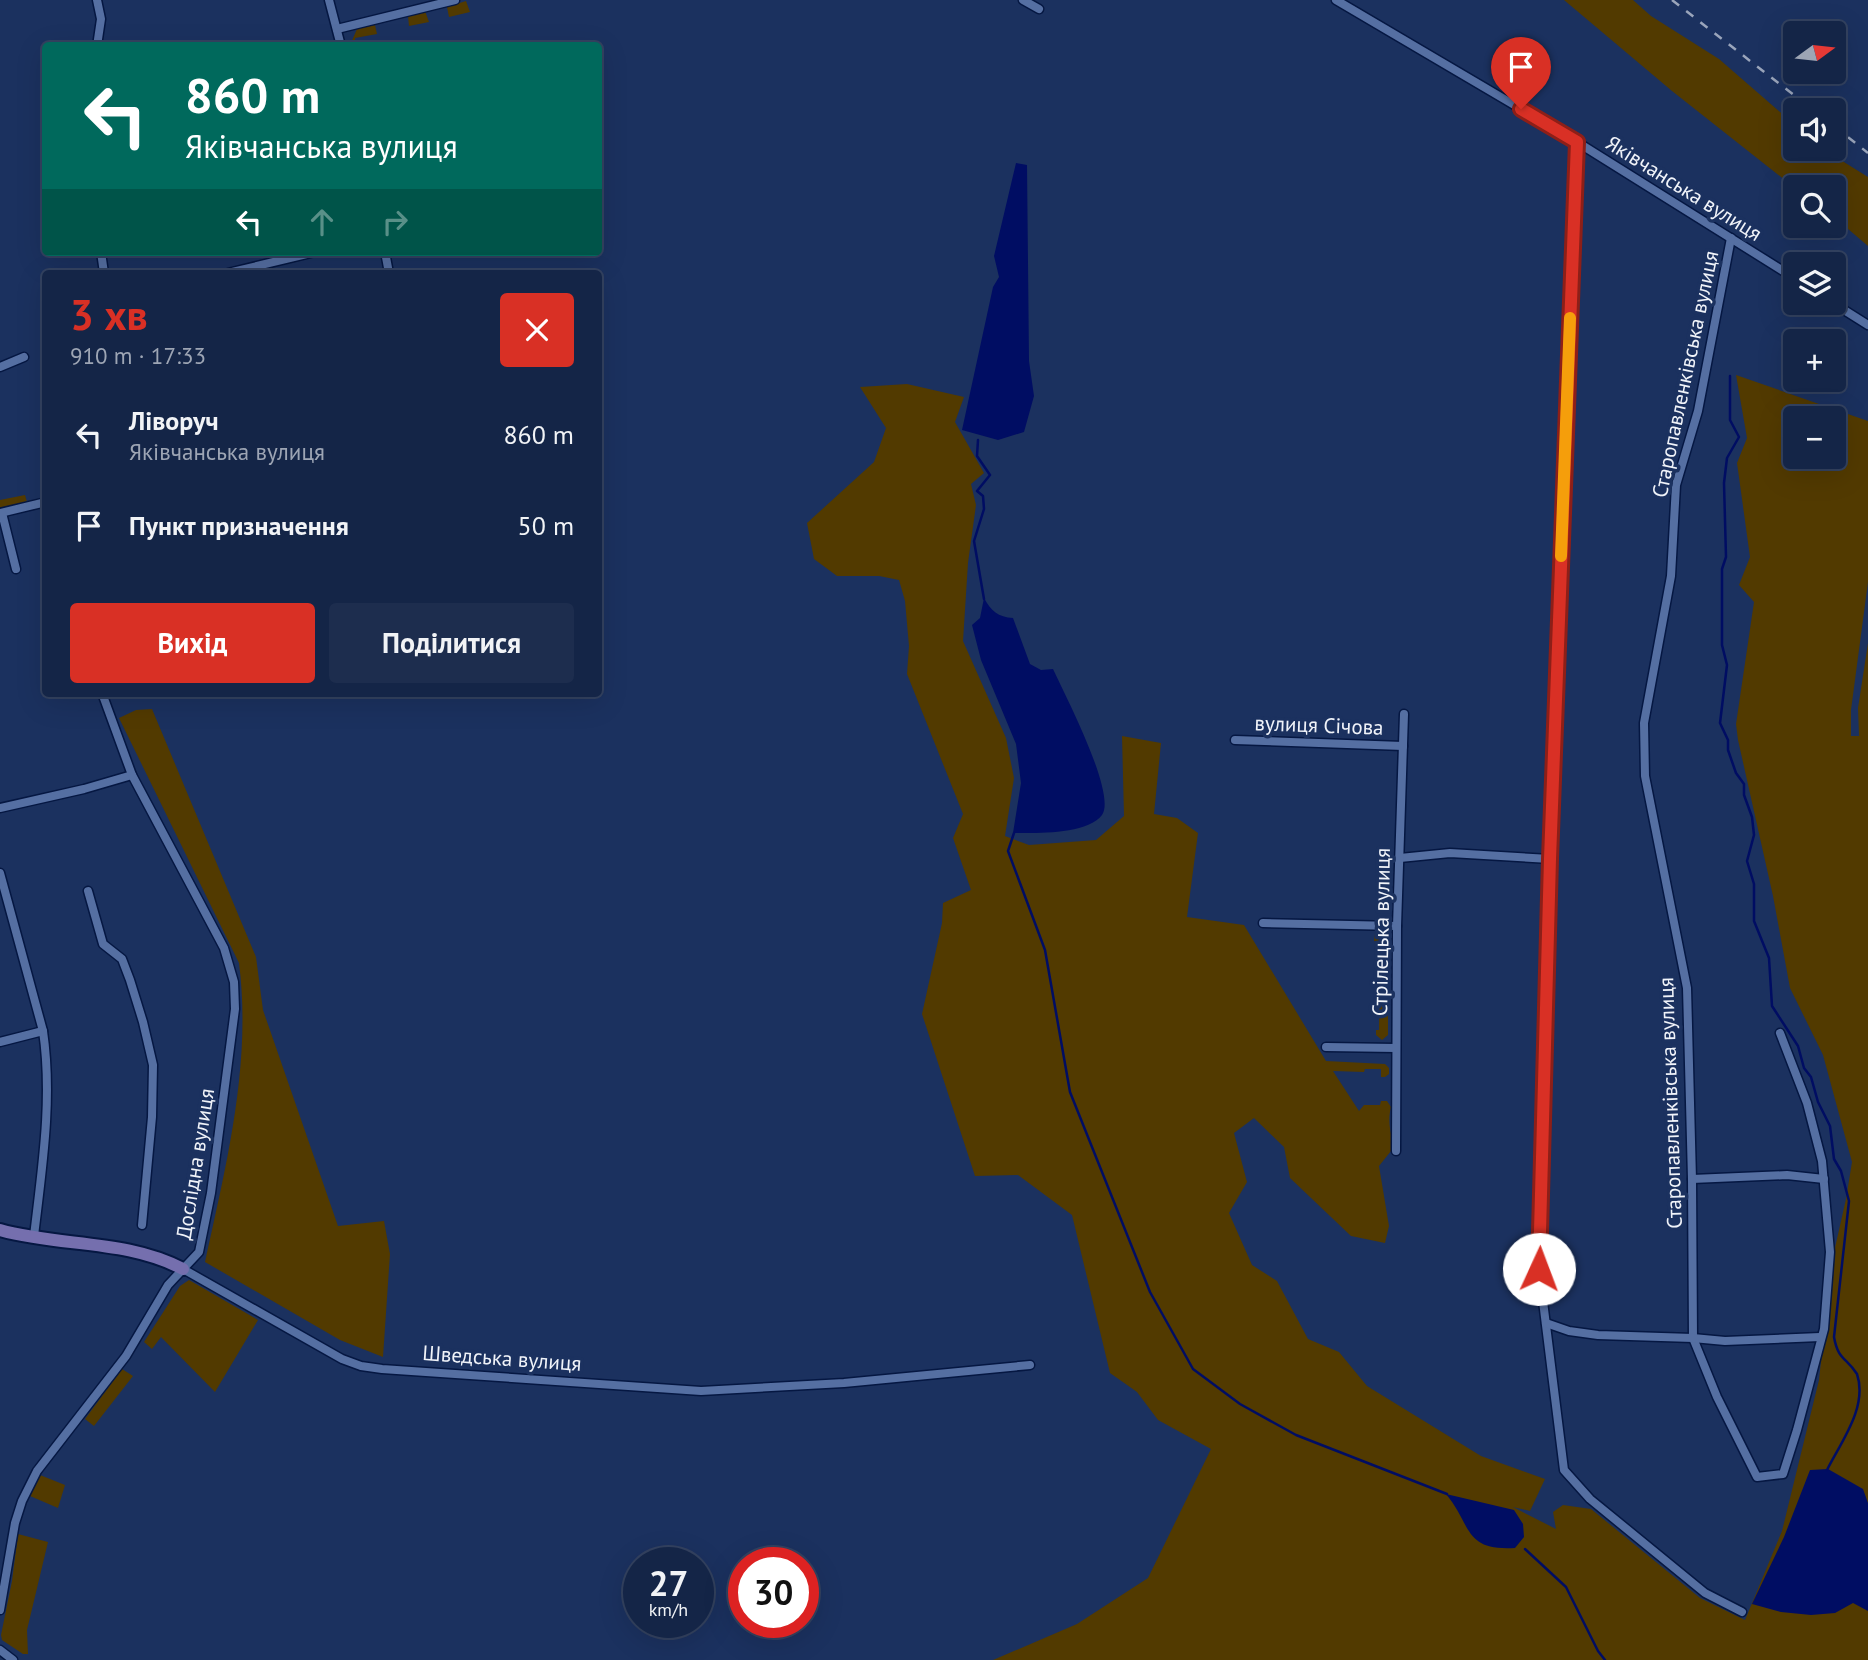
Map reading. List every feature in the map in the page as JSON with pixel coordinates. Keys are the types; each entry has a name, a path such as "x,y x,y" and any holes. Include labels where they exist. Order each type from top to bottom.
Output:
{"street":[{"path":"97,0 100,19 97,42"},
{"path":"329,0 340,42"},
{"path":"337,29 456,0"},
{"path":"1023,0 1039,9"},
{"name":"Яківчанська вулиця","path":"1336,0 1577,142 1783,271"},
{"path":"1577,142 1550,859 1539,1269 1564,1470 1590,1499 1705,1592 1742,1612"},
{"name":"Старопавленківська вулиця","path":"1731,238 1698,411 1676,485 1671,576 1644,723 1645,776 1687,988 1693,1338 1717,1397 1757,1477 1783,1475 1820,1337"},
{"path":"240,270 298,256"},
{"path":"1846,311 1868,325"},
{"path":"0,367 24,357"},
{"path":"16,569 1,513 42,503"},
{"name":"Дослідна вулиця","path":"0,1610 15,1523 22,1501 37,1471 125,1356 168,1285 199,1252 204,1235 234,1022 235,992 229,962 219,935 132,775 103,697"},
{"name":"Стрілецька вулиця","path":"1396,1151 1396,926 1404,714"},
{"name":"вулиця Січова","path":"1234,740 1403,746"},
{"path":"0,808 132,775"},
{"path":"1400,858 1450,852 1550,859"},
{"path":"0,873 43,1031 46,1055 47,1116 34,1236"},
{"path":"88,891 103,944 122,959 130,980 144,1022 153,1065 152,1117 142,1225"},
{"path":"1263,923 1396,926"},
{"path":"0,1042 43,1031"},
{"path":"1546,1323 1569,1331 1598,1335 1725,1341 1820,1337 1824,1329 1830,1252 1822,1161 1807,1103 1780,1033"},
{"path":"1326,1047 1396,1048"},
{"path":"1692,1178 1787,1175 1824,1179"},
{"name":"Шведська вулиця","path":"0,1230 120,1248 167,1261 342,1359 361,1366 382,1369 701,1391 844,1383 1030,1365"},
{"path":"0,1650 13,1660"}],"shaded area":[{"path":"1564,0 1633,0 1651,16 1719,59 1783,115 1783,161 1842,161 1868,177 1868,246 1846,227 1846,175 1783,175 1783,179 1672,91"},
{"path":"466,1 470,12 449,17 447,7"},
{"path":"425,11 429,22 409,26 408,16"},
{"path":"375,25 377,34 355,38 356,42 351,42 357,29"},
{"path":"1016,163 1027,165 1029,361 1034,396 1024,432 998,440 962,430 993,287 999,277 994,256"},
{"path":"1736,375 1825,406 1783,406 1783,469 1846,469 1846,413 1868,421 1868,582 1851,710 1851,736 1859,736 1858,708 1868,643 1868,1660 993,1660 1077,1624 1148,1578 1211,1449 1158,1420 1137,1392 1110,1373 1072,1215 1018,1175 975,1176 922,1014 942,923 943,903 971,890 953,838 963,814 907,674 909,646 905,601 899,580 879,576 837,576 814,559 807,523 874,462 886,428 860,387 907,384 964,397 955,422 984,473 971,484 976,505 968,563 963,641 1006,738 1014,778 1005,836 1029,845 1096,840 1124,816 1122,736 1161,743 1154,814 1177,818 1198,833 1187,917 1244,925 1326,1061 1385,1064 1389,1068 1389,1074 1385,1077 1381,1077 1381,1069 1365,1069 1364,1072 1333,1071 1359,1111 1364,1105 1380,1105 1381,1101 1387,1101 1391,1107 1391,1134 1396,1151 1391,1151 1379,1166 1389,1226 1385,1243 1351,1236 1290,1178 1284,1147 1254,1118 1234,1133 1247,1182 1229,1213 1252,1265 1277,1281 1308,1339 1339,1352 1367,1386 1481,1456 1545,1479 1530,1511 1513,1507 1556,1529 1553,1512 1563,1505 1591,1509 1700,1598 1745,1620 1782,1531 1819,1380 1832,1261 1852,1162 1823,1055 1790,988 1773,896 1738,740 1736,724 1754,602 1739,585 1750,557 1737,463 1747,438"},
{"path":"25,495 27,502 0,509 0,500"},
{"path":"984,598 996,613 1013,618 1030,664 1041,670 1053,669 1087,743 1102,787 1105,804 1102,815 1095,822 1060,832 1013,833 1021,783 1016,744 981,660 972,625 980,618"},
{"path":"152,709 256,957 263,1010 338,1226 384,1221 390,1254 383,1357 340,1340 205,1262 235,1114 242,1039 239,963 119,718 136,710"},
{"path":"1384,931 1388,936 1388,1035 1382,1040 1376,1035 1376,1030 1379,1030 1380,942 1374,941 1375,934"},
{"path":"189,1280 258,1320 215,1392 161,1337 152,1349 144,1342 180,1286"},
{"path":"122,1369 133,1376 94,1426 85,1419"},
{"path":"1828,1469 1863,1489 1868,1503 1868,1611 1853,1603 1835,1613 1811,1615 1781,1612 1752,1604 1784,1537 1810,1470"},
{"path":"40,1475 65,1485 58,1508 30,1496"},
{"path":"1446,1494 1514,1510 1523,1524 1524,1537 1515,1548 1486,1545 1471,1534"},
{"path":"18,1534 48,1542 27,1630 28,1654 23,1654 2,1640 1,1635"}],"waterway":[{"path":"1730,376 1730,420 1739,437 1727,458 1724,483 1726,557 1722,569 1722,645 1727,665 1720,723 1728,740 1728,750 1736,773 1744,784 1744,795 1752,817 1754,835 1747,861 1754,884 1754,921 1769,958 1772,1006 1798,1046 1804,1068 1811,1077 1818,1102 1830,1126 1834,1159 1841,1171 1849,1201 1834,1337 1840,1354 1857,1374 1859,1399 1851,1424 1827,1470"},
{"path":"978,440 977,456 990,475 977,491 983,496 984,509 974,541 984,599"},
{"path":"1014,833 1008,851 1045,950 1070,1092 1150,1292 1193,1369 1240,1404 1296,1435 1447,1494"},
{"path":"1525,1549 1566,1587 1605,1660"}],"railway":[{"path":"1672,0 1798,98"},
{"path":"1846,136 1868,153"}],"slow traffic":[{"path":"1561,556 1570,318"}],"route":[{"path":"1521,109 1577,142 1550,859 1539,1269"}]}
